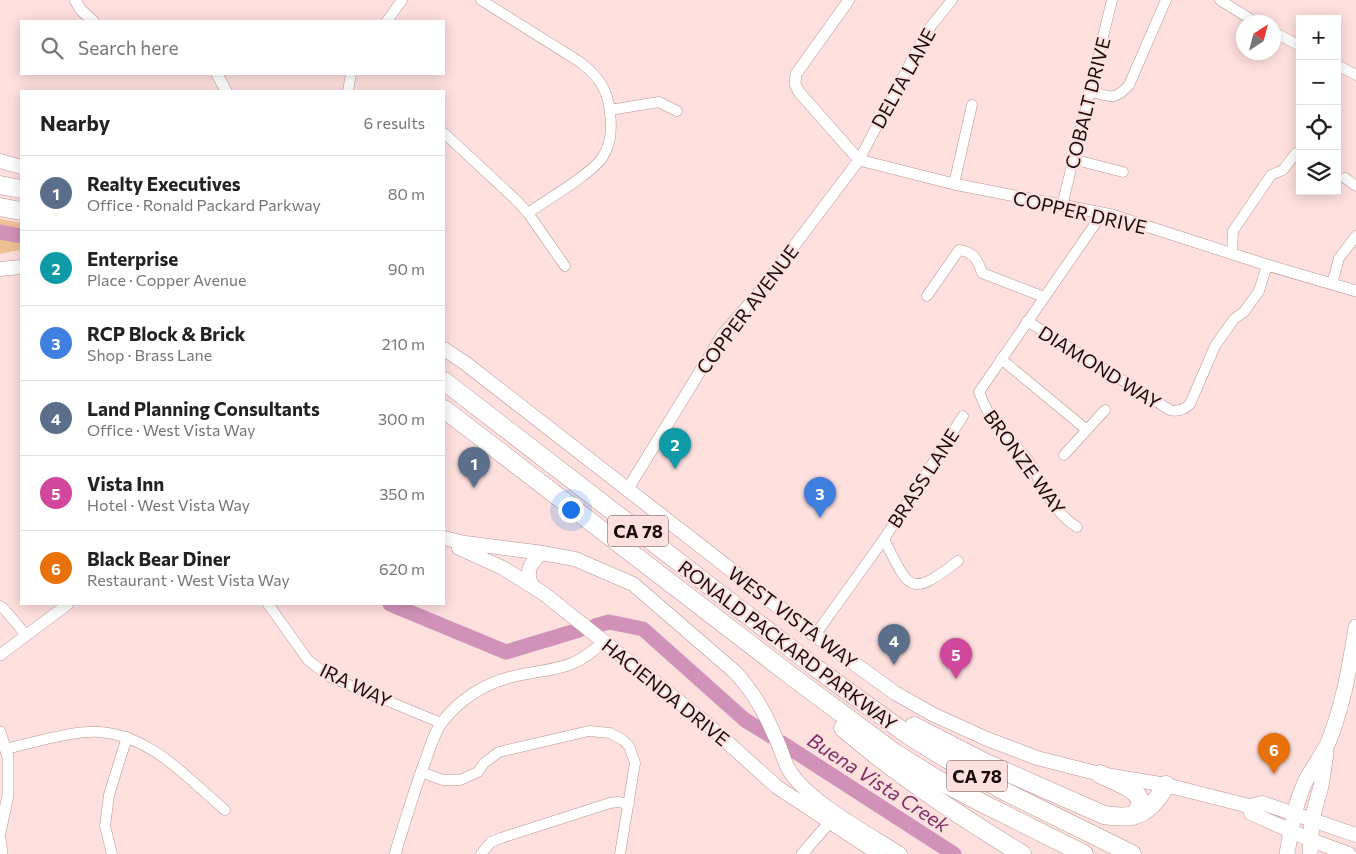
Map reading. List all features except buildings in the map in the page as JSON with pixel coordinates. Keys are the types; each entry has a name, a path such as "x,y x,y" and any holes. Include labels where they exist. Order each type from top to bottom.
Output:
{"highway":[{"path":"0,185 20,190"},
{"path":"0,207 20,211"},
{"name":"RONALD PACKARD PARKWAY","path":"445,382 832,681 908,735 1006,792 1132,854"},
{"name":"RONALD PACKARD PARKWAY","path":"445,410 860,728 935,778 1084,854"},
{"path":"794,678 828,716 891,768 962,818 1022,854"},
{"path":"832,681 938,739 1086,808 1122,818 1133,816 1152,807 1166,785"},
{"path":"1100,774 1135,792 1140,797 1140,807 1133,816"}],"main road":[{"path":"0,161 20,166"},
{"path":"0,269 20,267"},
{"name":"WEST VISTA WAY","path":"445,350 815,635 895,693 932,714 987,739 1038,758 1100,774 1166,785 1248,806 1262,803 1356,835"},
{"name":"HACIENDA DRIVE","path":"445,538 465,543 575,559 633,584 735,672 760,704 788,769 799,783 834,818 880,854"},
{"name":"HACIENDA DRIVE","path":"445,543 472,553 503,568 532,586 706,723 777,787 900,854"},
{"path":"532,586 528,575 529,570 536,558 542,553"},
{"path":"1310,847 1312,819 1321,786 1327,745 1349,672 1356,628"},
{"path":"1287,854 1294,813 1306,781 1327,745"},
{"name":"WEST VISTA WAY","path":"1248,806 1251,813 1291,830 1310,847 1349,854"}],"street":[{"path":"75,0 81,10 92,20"},
{"path":"388,20 402,0"},
{"path":"481,0 590,70 599,80 607,96 611,131 608,146 602,158 592,168 528,213"},
{"path":"849,0 796,74 795,84 798,92 859,160"},
{"name":"DELTA LANE","path":"859,160 927,31 952,0"},
{"name":"COBALT DRIVE","path":"1062,206 1112,0"},
{"path":"1089,91 1112,97 1121,95 1129,85 1166,0"},
{"path":"1220,0 1244,15"},
{"path":"1281,36 1296,44"},
{"path":"1341,67 1356,75"},
{"path":"218,75 225,90"},
{"path":"348,90 351,75"},
{"path":"610,110 659,102 677,111"},
{"path":"954,184 972,105"},
{"path":"445,134 528,213 565,266"},
{"path":"1232,254 1233,231 1271,175 1283,170 1296,154"},
{"name":"COPPER DRIVE","path":"859,160 954,184 1112,215 1267,265 1356,291"},
{"name":"COPPER AVENUE","path":"629,491 632,482 724,334 761,290 859,160"},
{"path":"1072,160 1123,172"},
{"path":"1345,178 1356,186"},
{"path":"1087,430 1001,359 1102,214"},
{"path":"1332,284 1339,258 1356,236"},
{"path":"927,296 959,250 966,251 977,259 982,273 1044,297"},
{"name":"DIAMOND WAY","path":"1027,321 1176,412 1190,404 1215,346 1234,320 1244,312 1259,290 1267,265"},
{"name":"BRONZE WAY","path":"1001,359 979,392 986,410 999,430 1027,458 1052,505 1070,523 1077,527"},
{"path":"1064,455 1105,410"},
{"name":"BRASS LANE","path":"815,635 884,539 963,416"},
{"name":"BRASS LANE","path":"884,539 903,577 913,584 918,585 935,579 958,561"},
{"path":"0,655 67,605"},
{"name":"IRA WAY","path":"269,605 308,660 330,677 441,722"},
{"path":"0,606 26,635"},
{"path":"395,854 421,772 441,722 466,697 486,685 522,675 564,668 591,653 604,641"},
{"path":"421,772 443,780 460,780 478,772 484,763 499,752 589,731 610,733 628,746 635,762 620,854"},
{"path":"0,732 8,757 8,795 0,833"},
{"path":"5,749 76,733 99,732 127,737 143,743 158,753 225,810"},
{"path":"112,854 105,826 109,795 127,737"},
{"path":"481,854 491,842 501,838 610,803 629,804"},
{"path":"802,854 834,818"},
{"path":"0,839 2,854"}],"shaded area":[{"path":"0,219 20,223 20,250 0,254"}],"waterway":[{"name":"Buena Vista Creek","path":"0,232 20,236"},
{"name":"Buena Vista Creek","path":"392,605 506,652 579,630"},
{"name":"Buena Vista Creek","path":"595,626 609,622 643,629 745,720 771,736"},
{"name":"Buena Vista Creek","path":"782,743 954,854"}],"place":[{"name":"Enterprise","path":"675,469"},
{"name":"Realty Executives","path":"474,488"},
{"name":"RCP Block & Brick","path":"820,518"},
{"name":"Land Planning Consultants","path":"894,665"},
{"name":"Vista Inn","path":"956,679"},
{"name":"Black Bear Diner","path":"1274,774"}]}
